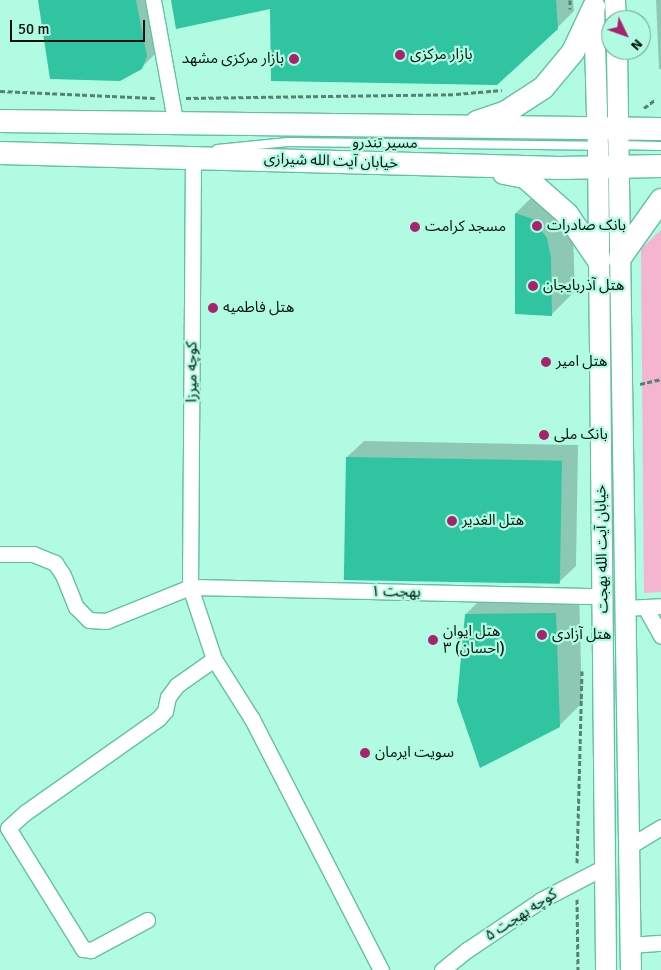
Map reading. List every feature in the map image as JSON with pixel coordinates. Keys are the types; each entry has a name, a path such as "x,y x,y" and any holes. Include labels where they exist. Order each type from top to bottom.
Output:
{"main road":[{"path":"461,128 506,112 544,88 573,52 593,4"},
{"name":"خیابان آیت الله بهجت","path":"593,4 597,169 609,260 635,607 628,847 631,970"},
{"name":"خیابان آیت الله بهجت","path":"606,970 602,596 609,260 620,169 617,60"},
{"path":"0,121 461,128 597,137 620,137 661,129"},
{"name":"خیابان آیت الله شیرازی","path":"0,153 597,169 661,166"},
{"path":"471,165 525,177 568,214 609,260 661,200"}],"street":[{"path":"153,0 176,125"},
{"name":"کوچه میرزا","path":"193,157 190,587 214,659 252,719 381,970"},
{"path":"0,554 33,554 54,564 63,575 76,607 89,620 106,621 190,587"},
{"name":"بهجت ۱","path":"190,587 602,596"},
{"path":"635,607 661,606"},
{"path":"635,607 661,636"},
{"path":"147,920 91,950 83,949 8,828 26,812 158,718 165,710 168,697 178,685 214,659"},
{"path":"628,847 661,827"},
{"name":"کوچه بهجت ۵","path":"442,970 467,950 541,900 604,867"},
{"path":"630,945 661,943"}],"lane":[{"name":"مسیر تندرو","path":"141,156 288,142 597,137"},
{"path":"597,137 620,169"},
{"path":"620,137 661,146"}],"path":[{"path":"570,0 570,13"},
{"path":"0,92 171,99 456,94 504,90"},
{"path":"646,107 656,99"},
{"path":"578,970 577,880 582,664"}],"shaded area":[{"path":"661,230 661,592 644,593 641,249"}],"building":[{"path":"38,0 136,0 147,56 142,69 120,81 50,79"},
{"name":"بازار مرکزی","path":"171,0 556,0 558,29 497,85 271,81 270,9 176,29"},
{"name":"هتل آذربایجان","path":"515,213 533,219 547,238 551,258 552,316 515,314"},
{"name":"هتل الغدیر","path":"346,457 562,461 560,584 344,580"},
{"path":"556,613 560,727 480,768 457,701 465,614"}],"place":[{"name":"بازار مرکزی","path":"400,55"},
{"name":"بازار مرکزی مشهد","path":"294,59"},
{"name":"بانک صادرات","path":"537,226"},
{"name":"مسجد کرامت","path":"415,227"},
{"name":"هتل آذربایجان","path":"533,286"},
{"name":"هتل فاطمیه","path":"213,308"},
{"name":"هتل امیر","path":"546,362"},
{"name":"بانک ملی","path":"544,435"},
{"name":"هتل الغدیر","path":"452,521"},
{"name":"هتل آزادی","path":"542,635"},
{"name":"هتل ایوان ۳ (احسان)","path":"433,640"},
{"name":"سویت ایرمان","path":"365,753"}]}
